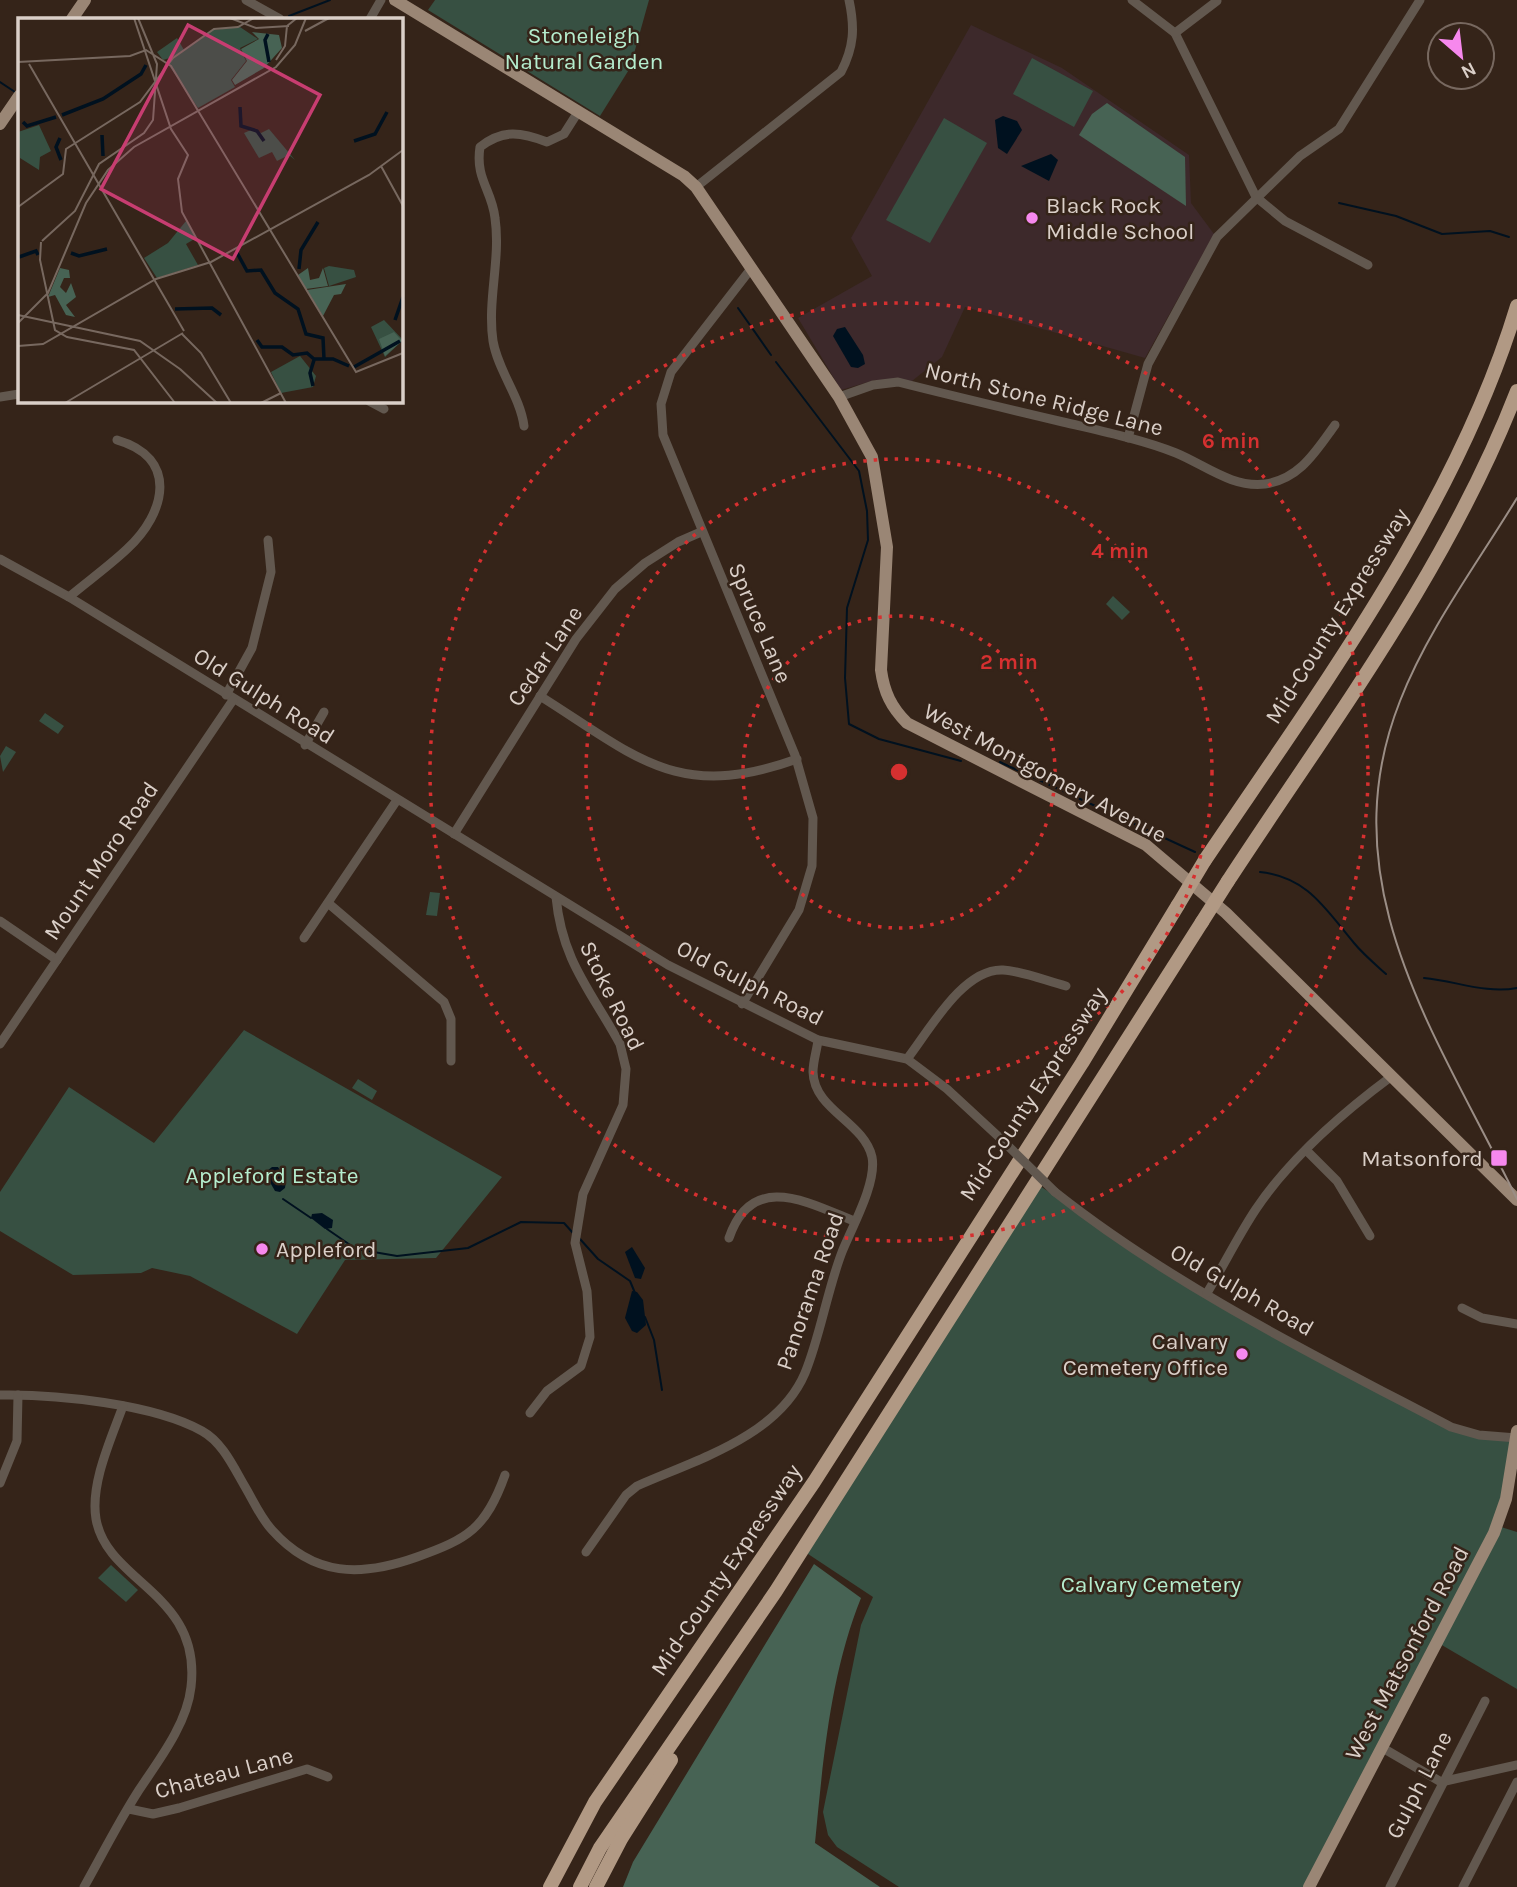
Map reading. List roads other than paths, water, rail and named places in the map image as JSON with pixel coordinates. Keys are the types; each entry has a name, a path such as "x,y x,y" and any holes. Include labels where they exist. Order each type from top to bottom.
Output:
{"highway":[{"name":"Mid-County Expressway","path":"550,1887 595,1802 821,1471 1082,1063 1205,860 1306,711 1421,525 1475,424 1517,306"},
{"path":"596,1887 621,1839 759,1616 1228,881 1415,599 1476,484 1517,391"},
{"path":"580,1887 600,1849 759,1616"}],"main road":[{"path":"73,18 85,0"},
{"name":"West Montgomery Avenue","path":"395,0 684,176 696,187 839,397 864,438 872,457 887,547 881,670 884,688 897,713 907,723 1146,845 1226,913 1517,1200"},
{"path":"0,124 16,102"},
{"name":"West Matsonford Road","path":"1309,1887 1501,1518 1517,1436"}],"street":[{"path":"246,0 278,18"},
{"path":"371,18 381,0"},
{"path":"696,187 841,72 853,49 853,21 849,0"},
{"path":"1132,0 1175,33 1256,197 1285,221 1368,265"},
{"path":"1128,438 1148,364 1217,237 1300,156 1339,129 1420,0"},
{"path":"1175,33 1217,1"},
{"path":"524,426 522,410 494,344 491,313 495,280 495,217 477,166 480,147 494,136 520,132 547,142 564,134 578,112"},
{"name":"Spruce Lane","path":"742,1003 799,910 812,866 813,818 797,759 663,435 662,404 671,372 750,270"},
{"name":"North Stone Ridge Lane","path":"839,397 873,385 898,382 1128,438 1177,454 1225,478 1264,484 1280,480 1307,464 1335,425"},
{"path":"0,397 18,394"},
{"path":"371,402 384,410"},
{"path":"69,597 129,547 160,498 161,481 155,465 134,446 117,440"},
{"name":"Cedar Lane","path":"454,834 576,639 615,589 645,563 678,542 701,532"},
{"name":"Mount Moro Road","path":"0,1044 230,697 252,648 271,572 268,540"},
{"name":"Old Gulph Road","path":"0,559 69,597 305,745 668,965 818,1040 907,1059 947,1089 1055,1192 1097,1224 1275,1334 1451,1427 1479,1435 1517,1436"},
{"path":"540,696 638,758 697,778 744,775 797,759"},
{"path":"305,745 324,712"},
{"path":"304,938 397,800"},
{"name":"Stoke Road","path":"530,1413 547,1391 581,1366 590,1336 587,1291 575,1235 583,1194 623,1105 626,1069 620,1044 568,954 559,929 556,897"},
{"path":"328,903 444,1002 451,1019 451,1061"},
{"path":"0,921 57,960"},
{"path":"907,1059 958,992 970,980 986,972 1004,970 1066,986"},
{"name":"Panorama Road","path":"586,1552 626,1495 637,1486 761,1427 785,1402 804,1376 828,1288 873,1175 872,1158 862,1137 818,1090 813,1071 818,1040"},
{"path":"1206,1293 1256,1210 1306,1150 1357,1103 1392,1076"},
{"path":"1306,1150 1336,1181 1370,1236"},
{"path":"729,1238 736,1219 744,1210 776,1196 796,1198 854,1221"},
{"path":"1462,1308 1482,1318 1517,1324"},
{"path":"0,1395 162,1412 212,1438 271,1529 302,1555 333,1570 374,1569 409,1560 461,1539 494,1508 505,1475"},
{"path":"0,1483 17,1441 18,1395"},
{"path":"84,1887 175,1735 191,1690 189,1648 175,1616 159,1596 117,1558 100,1533 97,1521 98,1486 123,1406"},
{"name":"Gulph Lane","path":"1390,1887 1441,1782 1485,1701"},
{"path":"1381,1747 1441,1782 1517,1765"},
{"name":"Chateau Lane","path":"129,1809 153,1814 307,1769 328,1777"},
{"path":"1463,1887 1517,1782"}],"water":[{"path":"1003,116 1017,121 1022,130 1007,154 998,148 995,120"},
{"path":"1051,154 1058,160 1049,181 1021,166"},
{"path":"845,327 863,355 865,364 858,368 851,367 833,336 837,329"},
{"path":"278,1167 286,1180 285,1188 280,1192 275,1191 267,1177 267,1171"},
{"path":"322,1213 333,1220 332,1228 325,1229 311,1218 312,1214"},
{"path":"632,1247 645,1268 641,1279 635,1278 625,1252"},
{"path":"632,1291 637,1292 643,1300 646,1325 637,1333 632,1331 625,1318"}],"waterway":[{"path":"289,16 330,0"},
{"path":"0,82 15,92"},
{"path":"1339,203 1396,216 1442,234 1490,231 1509,237"},
{"path":"738,308 771,355"},
{"path":"776,362 859,471 867,511 868,540 847,608 845,678 849,724 879,739 961,761"},
{"path":"1000,762 1195,852"},
{"path":"1260,872 1277,875 1303,888 1325,907 1361,951 1386,974"},
{"path":"1424,978 1482,988 1517,988"},
{"path":"283,1199 311,1218"},
{"path":"327,1229 356,1249 397,1256 468,1248 521,1222 564,1223 573,1233"},
{"path":"580,1239 598,1259 630,1281 635,1293"},
{"path":"645,1317 654,1340 662,1390"}],"tram line":[{"path":"1517,498 1454,597 1411,674 1400,701 1381,769 1377,834 1384,897 1402,959 1426,1019 1517,1199"}],"place":[{"name":"Black Rock Middle School","path":"1032,218"},
{"name":"Matsonford","path":"1499,1158"},
{"name":"Appleford","path":"262,1249"},
{"name":"Calvary Cemetery Office","path":"1242,1354"}],"park label":[{"name":"Stoneleigh Natural Garden","path":"584,48"},
{"name":"Appleford Estate","path":"272,1175"},
{"name":"Calvary Cemetery","path":"1151,1584"}]}
